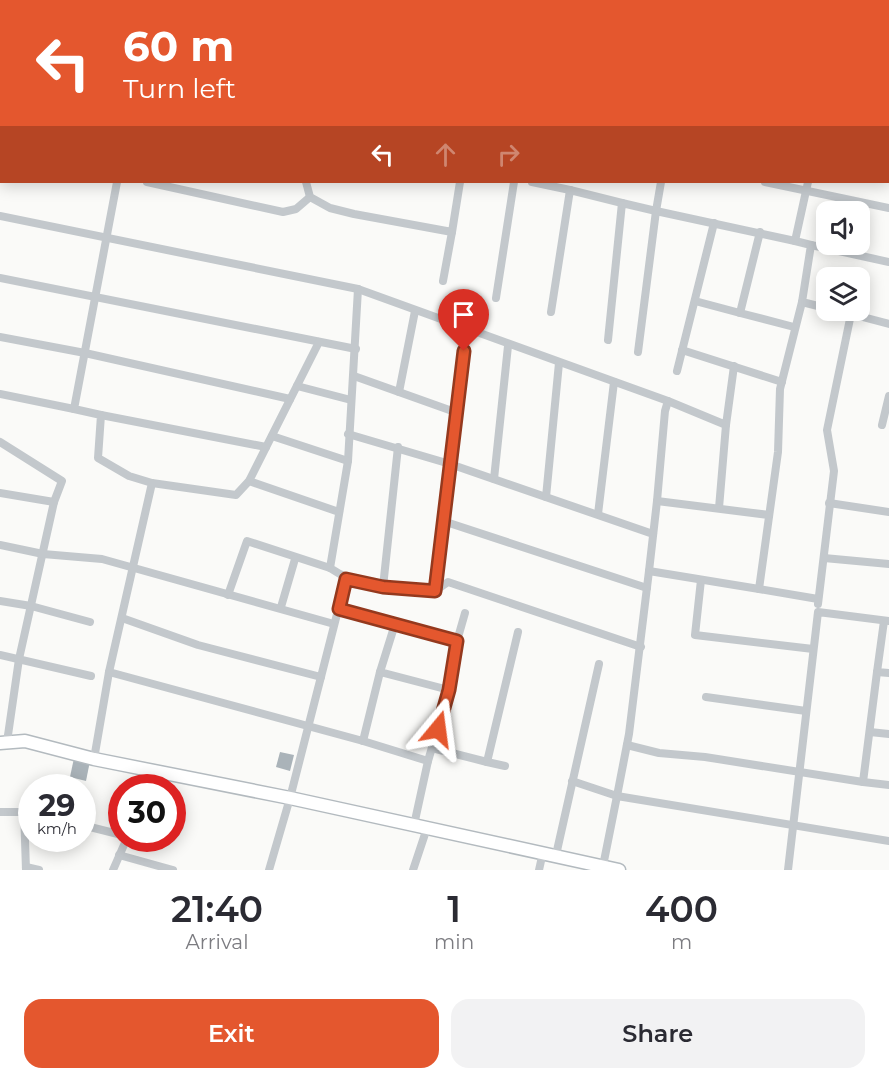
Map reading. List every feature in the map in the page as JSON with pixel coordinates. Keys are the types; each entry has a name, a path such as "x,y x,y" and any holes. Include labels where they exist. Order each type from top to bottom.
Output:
{"main road":[{"path":"4,742 25,741 94,759 290,798 619,870"}],"street":[{"path":"74,409 117,183"},
{"path":"152,183 284,212 296,209 310,197"},
{"path":"306,183 310,197 330,208 452,232"},
{"path":"443,281 460,183"},
{"path":"496,298 514,183"},
{"path":"537,183 889,262"},
{"path":"638,352 661,183"},
{"path":"769,183 889,208"},
{"path":"795,241 808,183"},
{"path":"551,312 570,190"},
{"path":"608,339 622,203"},
{"path":"0,216 358,290 508,346 668,401 726,425"},
{"path":"677,371 714,222"},
{"path":"740,313 760,232"},
{"path":"759,589 778,452 782,382 802,302 811,245"},
{"path":"0,278 356,349"},
{"path":"330,568 348,461 358,290"},
{"path":"695,301 794,327"},
{"path":"802,302 816,306"},
{"path":"399,392 415,311"},
{"path":"870,320 889,324"},
{"path":"789,870 798,771 834,471 827,430 850,321"},
{"path":"435,591 455,412 467,330"},
{"path":"0,337 84,353 290,399"},
{"path":"101,415 98,458 129,476 152,483 236,495 249,481 319,342"},
{"path":"494,480 508,346"},
{"path":"682,350 782,382"},
{"path":"546,497 559,363"},
{"path":"719,508 734,366"},
{"path":"354,376 455,412"},
{"path":"598,514 614,382"},
{"path":"297,386 351,400"},
{"path":"0,393 266,447"},
{"path":"882,425 889,396"},
{"path":"603,866 627,745 650,572 665,411 668,401"},
{"path":"348,434 450,464 653,534"},
{"path":"272,436 348,461"},
{"path":"0,442 62,481 54,502 19,659 4,742"},
{"path":"383,587 398,447"},
{"path":"249,481 339,512"},
{"path":"94,759 109,672 135,569 152,483"},
{"path":"0,493 54,502"},
{"path":"657,501 769,515"},
{"path":"829,503 889,512"},
{"path":"443,521 647,588"},
{"path":"228,595 248,541 295,559 330,568 346,579 383,587 435,591 448,582 640,647"},
{"path":"0,545 43,554 102,559 228,595 280,607 334,624"},
{"path":"824,558 889,564"},
{"path":"280,607 295,559"},
{"path":"650,572 818,599"},
{"path":"268,870 290,798 346,579"},
{"path":"701,580 695,635 813,649"},
{"path":"0,602 31,606 90,622"},
{"path":"339,609 457,641"},
{"path":"818,612 886,621 863,782"},
{"path":"414,825 428,761 449,690 457,641 465,613"},
{"path":"122,618 198,645 321,677"},
{"path":"363,741 380,672 395,624"},
{"path":"487,762 518,632"},
{"path":"0,655 91,676"},
{"path":"556,855 599,664"},
{"path":"109,672 428,761"},
{"path":"380,672 449,690"},
{"path":"877,672 889,673"},
{"path":"706,697 806,711"},
{"path":"870,732 889,734"},
{"path":"627,745 659,753 705,757 889,785"},
{"path":"432,748 505,766"},
{"path":"572,781 617,796 889,841"},
{"path":"0,812 18,811"},
{"path":"413,870 427,828"},
{"path":"27,852 26,869 39,870"},
{"path":"112,870 120,852"},
{"path":"539,870 543,852"},
{"path":"119,855 173,870"}],"building":[{"path":"280,752 294,755 290,771 276,767"},
{"path":"74,758 90,761 87,774 71,774"}],"route":[{"path":"438,729 449,690 457,641 339,609 346,579 383,587 435,591 464,351"}]}
